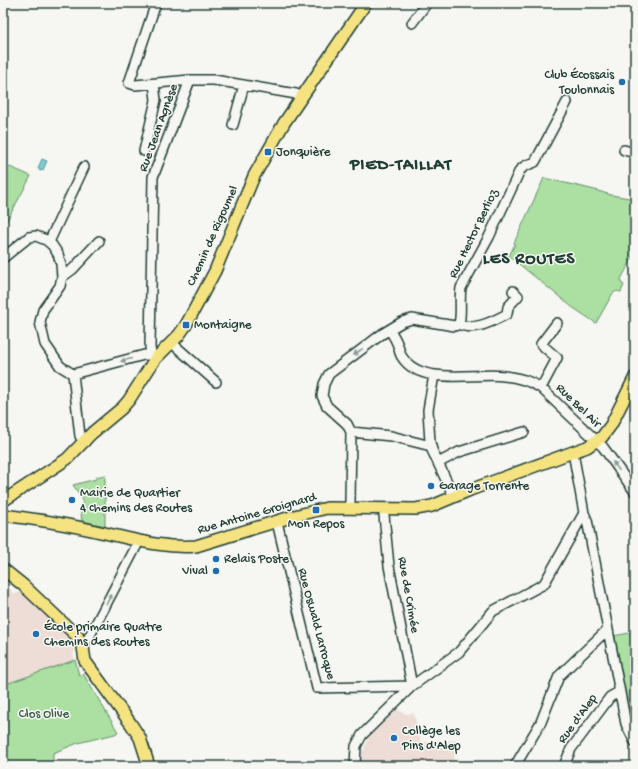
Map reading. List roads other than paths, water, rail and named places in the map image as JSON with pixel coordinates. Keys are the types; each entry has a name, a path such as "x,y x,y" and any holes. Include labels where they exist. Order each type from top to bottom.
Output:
{"main road":[{"name":"Chemin de Rigoumel","path":"3,500 67,459 125,404 155,359 186,326 216,271 254,176 284,123 366,3"},
{"name":"Rue Antoine Groignard","path":"3,515 55,522 139,541 182,547 196,546 302,514 327,508 424,508 596,442 602,437 610,425 635,377"},
{"path":"3,569 23,585 78,637 82,644 85,661 140,738 149,766"}],"street":[{"path":"156,3 129,83 135,85 190,80 214,80 296,94 302,97"},
{"path":"412,23 427,3"},
{"name":"Rue Jean Agnèse","path":"155,359 151,354 150,347 153,177 190,80"},
{"path":"144,151 156,100 154,84"},
{"path":"233,125 244,85"},
{"path":"283,92 295,107"},
{"name":"Rue Hector Berlioz","path":"459,324 461,316 460,297 462,288 489,238 520,170 535,162 567,102"},
{"path":"624,150 635,153"},
{"path":"49,242 84,167"},
{"path":"3,258 29,237 36,236 49,242 58,254 61,264 62,277 60,286 43,310 40,322 45,344 60,366 73,374 144,355 155,359"},
{"path":"62,277 73,269 99,241"},
{"path":"350,502 351,432 347,424 327,406 322,396 324,384 329,374 402,322 412,319 455,326 459,324 466,327 473,327 492,322 507,314 508,307 518,296 513,291"},
{"path":"541,388 557,358 541,344 557,323"},
{"name":"Rue Bel Air","path":"390,330 397,341 402,357 410,365 422,372 434,375 457,376 503,375 535,384 603,447 635,492"},
{"path":"172,342 216,382"},
{"path":"73,374 80,436 85,442"},
{"path":"434,375 428,410 431,446 454,497"},
{"path":"351,432 391,436 431,446"},
{"path":"438,463 459,452 524,432"},
{"path":"573,452 626,724 635,742"},
{"name":"Rue de Crimée","path":"384,509 389,566 412,686"},
{"path":"355,766 356,746 362,735 412,686 459,652 493,611 544,584 584,513"},
{"name":"Rue Oswald Larroque","path":"277,522 317,688 412,686"},
{"path":"82,644 88,639 139,541"},
{"path":"515,766 541,722 559,676 608,629"},
{"name":"Rue d'Alep","path":"564,766 571,749 588,726 610,697 620,692"}],"water":[{"path":"42,159 47,161 43,170 40,171 38,168"}],"place":[{"name":"Club Écossais Toulonnais","path":"622,82"},
{"name":"Jonquière","path":"268,152"},
{"name":"Montaigne","path":"186,325"},
{"name":"Garage Torrente","path":"431,486"},
{"name":"Mairie de Quartier 4 chemins des Routes","path":"72,500"},
{"name":"Mon Repos","path":"316,510"},
{"name":"Relais Poste","path":"216,559"},
{"name":"Vival","path":"216,571"},
{"name":"École primaire Quatre Chemins des Routes","path":"36,634"},
{"name":"Collège les Pins d'Alep","path":"394,738"}],"district":[{"name":"PIED-TAILLAT","path":"401,166"},
{"name":"LES ROUTES","path":"529,260"}],"park label":[{"name":"Clos Olive","path":"44,714"}]}
